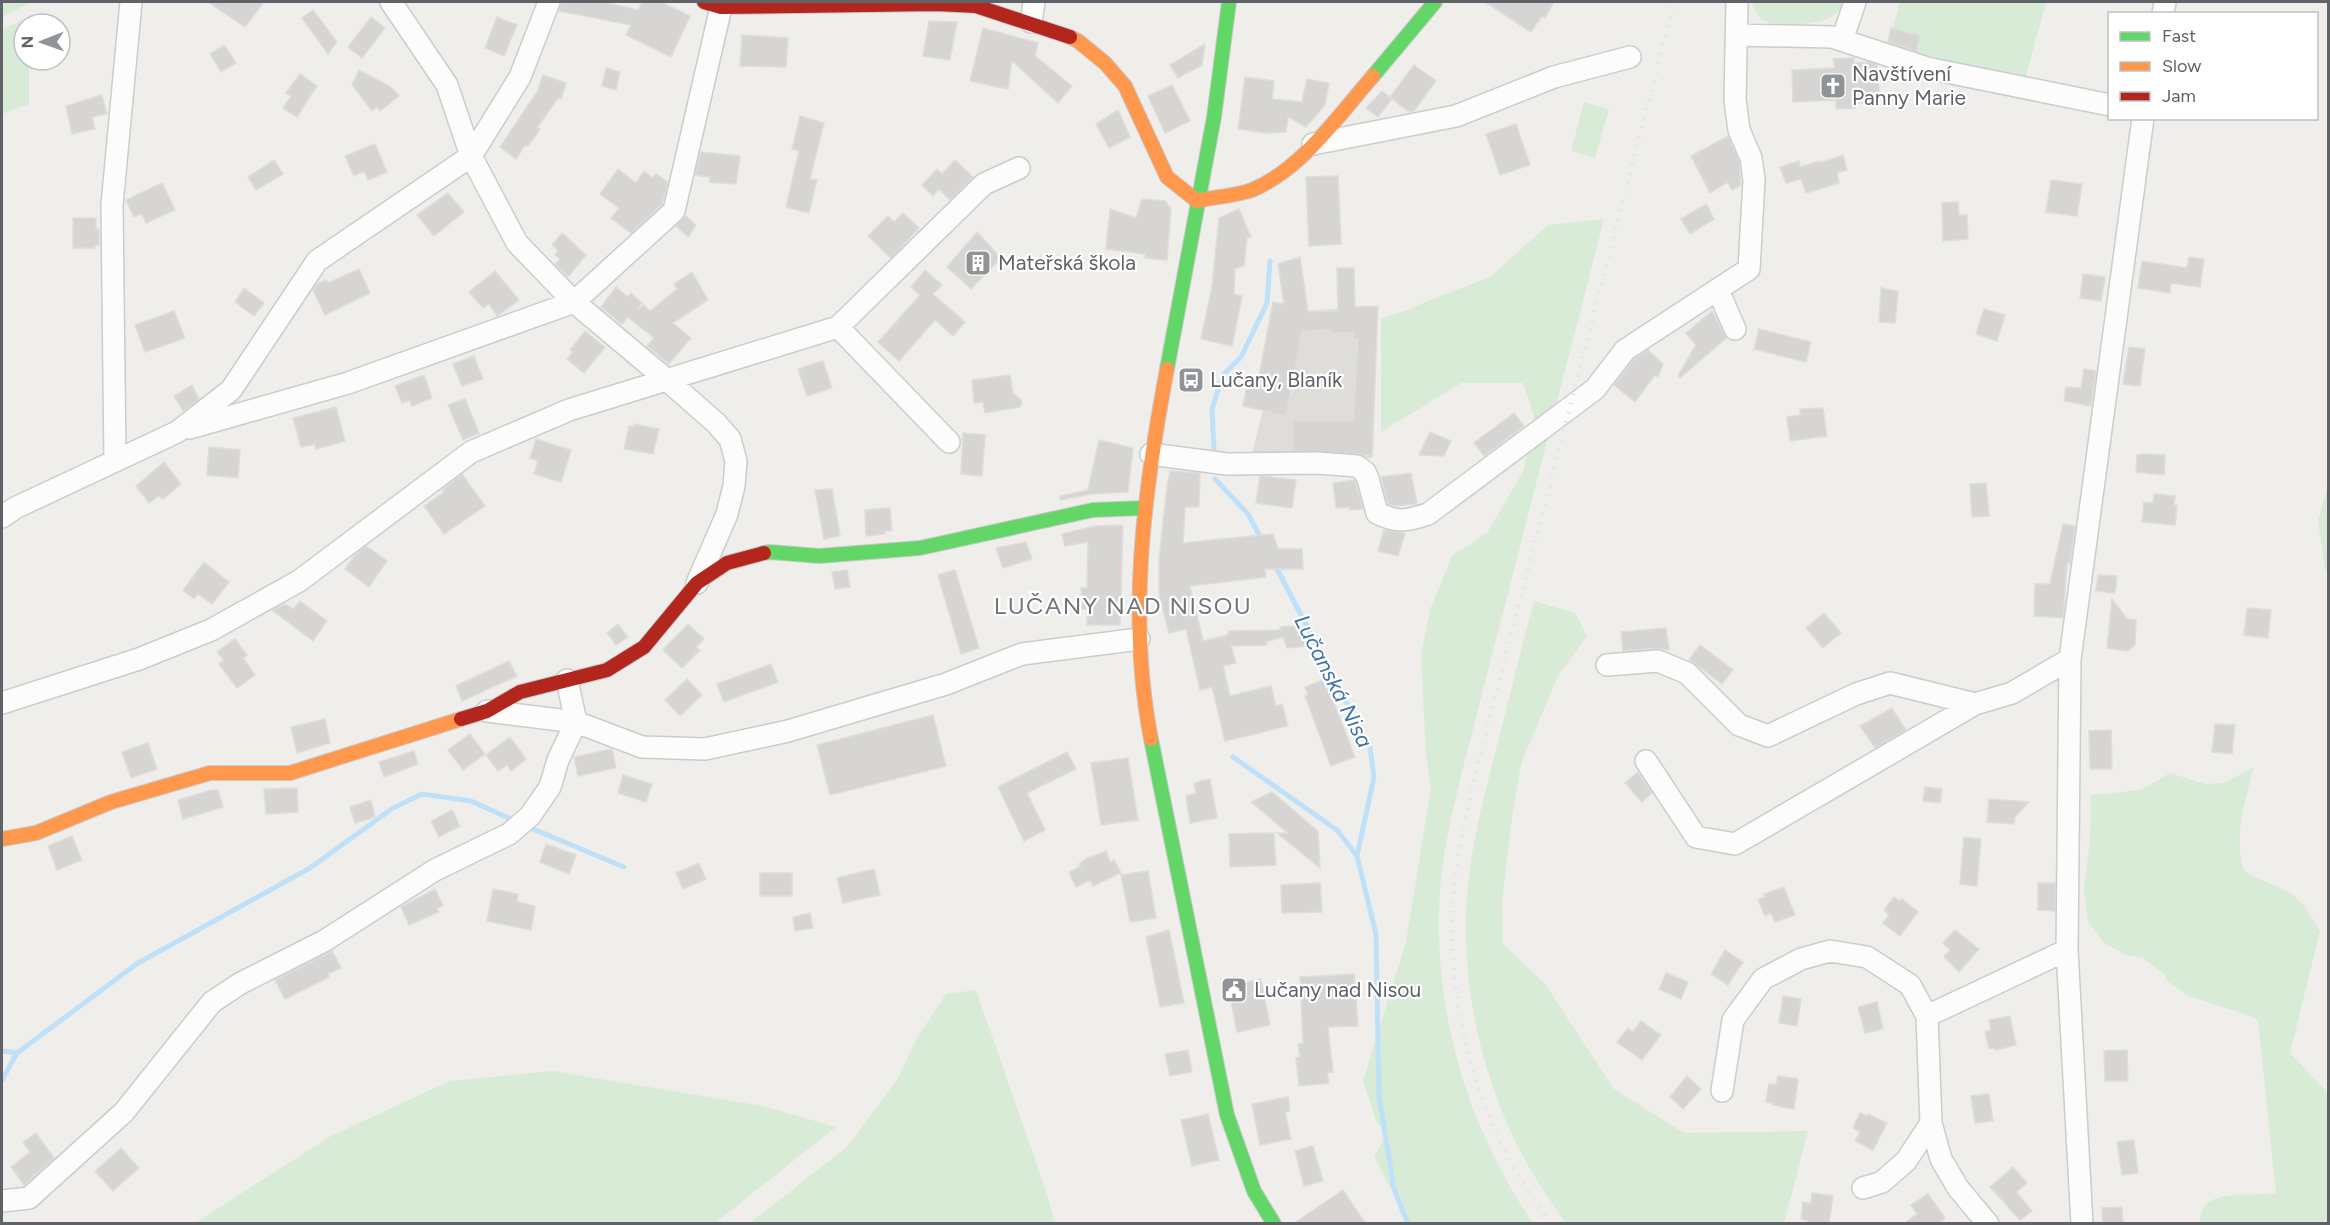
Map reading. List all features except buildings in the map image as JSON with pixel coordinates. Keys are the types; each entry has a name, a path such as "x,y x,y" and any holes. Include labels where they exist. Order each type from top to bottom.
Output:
{"street":[{"path":"115,461 112,205 131,2"},
{"path":"2,839 36,833 111,802 210,773 290,774 487,711 520,692 607,670 644,647 697,583 727,514 734,486 736,461 730,439 716,423 574,302 517,243 471,156 447,85 391,2"},
{"path":"177,432 231,390 317,261 471,156 520,77 549,2"},
{"path":"1230,2 1214,117 1151,454 1139,574 1139,639 1145,709 1227,1115 1254,1191 1274,1224"},
{"path":"1197,201 1251,190 1283,172 1313,144 1435,2"},
{"path":"1151,454 1227,464 1317,463 1357,466 1365,472 1368,479 1377,513 1388,519 1406,521 1428,514 1595,389 1625,350 1749,269 1754,180 1751,158 1739,130 1736,100 1737,2"},
{"path":"1842,40 1855,2"},
{"path":"2,517 15,508 177,432 348,383 574,302 674,211 713,4 936,4 1033,12 1078,41 1105,63 1125,86 1167,177 1197,201"},
{"path":"1737,35 1832,37 1927,68 2108,105"},
{"path":"1313,144 1456,116 1554,77 1630,57"},
{"path":"2082,1224 2067,950 2070,659 2143,120"},
{"path":"2,703 139,659 212,630 299,581 471,452 569,410 838,327 984,184 1019,168"},
{"path":"1718,290 1736,329"},
{"path":"838,327 949,442"},
{"path":"697,583 727,563 770,552 819,556 920,548 1093,510 1144,508"},
{"path":"487,711 576,722 642,747 705,748 788,731 946,684 1022,654 1139,639"},
{"path":"1646,762 1696,837 1735,844 1975,704 2012,693 2070,659"},
{"path":"1607,665 1658,661 1687,673 1739,725 1768,736 1856,694 1890,683 1975,704"},
{"path":"2,1201 29,1198 124,1112 212,1002 241,982 324,941 435,870 509,834 530,816 550,787 558,760 576,722 567,680"},
{"path":"1927,1016 2067,950"},
{"path":"1722,1091 1733,1020 1763,979 1801,959 1830,951 1867,957 1910,984 1927,1016 1931,1124 1941,1160 1958,1188 1988,1224"},
{"path":"1863,1188 1882,1182 1906,1161 1931,1124"}],"shaded area":[{"path":"1378,306 1373,458 1251,458 1263,410 1281,394 1291,397 1303,311"}],"green space":[{"path":"2,2 32,2 12,12 2,17"},
{"path":"1751,2 1847,2 1835,14 1821,21 1805,24 1779,24 1764,21 1756,13"},
{"path":"1900,2 2046,2 2025,80 1888,45"},
{"path":"12,25 12,72 29,72 29,104 2,114 2,30"},
{"path":"1584,102 1609,109 1595,158 1571,151"},
{"path":"1604,219 1462,772 1441,873 1439,933 1442,977 1448,1021 1458,1064 1489,1146 1509,1185 1533,1223 1408,1223 1374,1156 1388,1132 1377,1123 1363,1081 1406,942 1431,788 1426,755 1421,655 1431,607 1452,556 1487,533 1524,470 1534,416 1523,383 1461,383 1381,432 1381,318 1408,310 1490,277 1548,225"},
{"path":"2328,485 2328,574 2325,569 2318,521"},
{"path":"1534,601 1575,613 1587,636 1558,676 1521,764 1502,901 1503,944 1545,984 1614,1089 1684,1133 1808,1131 1784,1223 1566,1223 1525,1160 1508,1126 1489,1074 1475,1020 1467,964 1466,913 1470,866 1484,796"},
{"path":"2254,767 2240,832 2244,871 2295,897 2320,931 2290,1053 2328,1093 2328,1223 2200,1223 2202,1211 2208,1203 2217,1198 2240,1194 2276,1193 2258,1021 2253,1017 2186,995 2143,958 2126,955 2104,943 2088,922 2084,890 2090,838 2091,795 2141,790 2170,773 2205,784 2224,783"},
{"path":"976,990 1055,1223 750,1223 848,1146 898,1078 917,1038 946,994"},
{"path":"553,1071 763,1106 836,1127 715,1223 195,1223 331,1136 450,1081"}],"waterway":[{"name":"Lučanská Nisa","path":"1214,450 1212,409 1223,375 1241,357 1267,303 1270,261"},
{"name":"Lučanská Nisa","path":"1215,479 1248,514 1263,542"},
{"name":"Lučanská Nisa","path":"1274,563 1370,748 1374,777 1357,856 1376,934 1379,1096 1394,1189 1408,1224"},
{"path":"1233,757 1337,830 1357,856"},
{"path":"2,1080 17,1053 138,963 310,868 393,808 422,794 471,801 515,821"},
{"path":"526,826 624,867"},
{"path":"2,1051 17,1053"}],"railway":[{"path":"1550,1224 1508,1158 1493,1127 1470,1061 1456,992 1452,922 1454,888 1460,845 1475,775 1674,2"}],"traffic: fast":[{"path":"1167,369 1214,117 1229,2"},
{"path":"1373,76 1435,2"},
{"path":"764,553 819,556 920,548 1093,510 1144,508"},
{"path":"1151,739 1227,1115 1254,1191 1274,1224"}],"traffic: slow":[{"path":"1070,37 1105,63 1125,86 1167,177 1197,201 1252,190 1287,169 1333,124 1373,76"},
{"path":"1151,739 1144,693 1139,600 1141,554 1151,461 1167,369"},
{"path":"2,839 36,833 111,802 210,773 290,773 461,719"}],"traffic: jam":[{"path":"704,2 721,7 936,4 976,6 1070,37"},
{"path":"461,719 487,711 520,692 607,670 644,647 697,583 727,563 764,553"}],"place":[{"name":"Navštívení Panny Marie","path":"1833,86"},
{"name":"Mateřská škola","path":"978,263"},
{"name":"Lučany, Blaník","path":"1191,380"},
{"name":"Lučany nad Nisou","path":"1234,990"}],"district":[{"name":"LUČANY NAD NISOU","path":"1123,606"}]}
